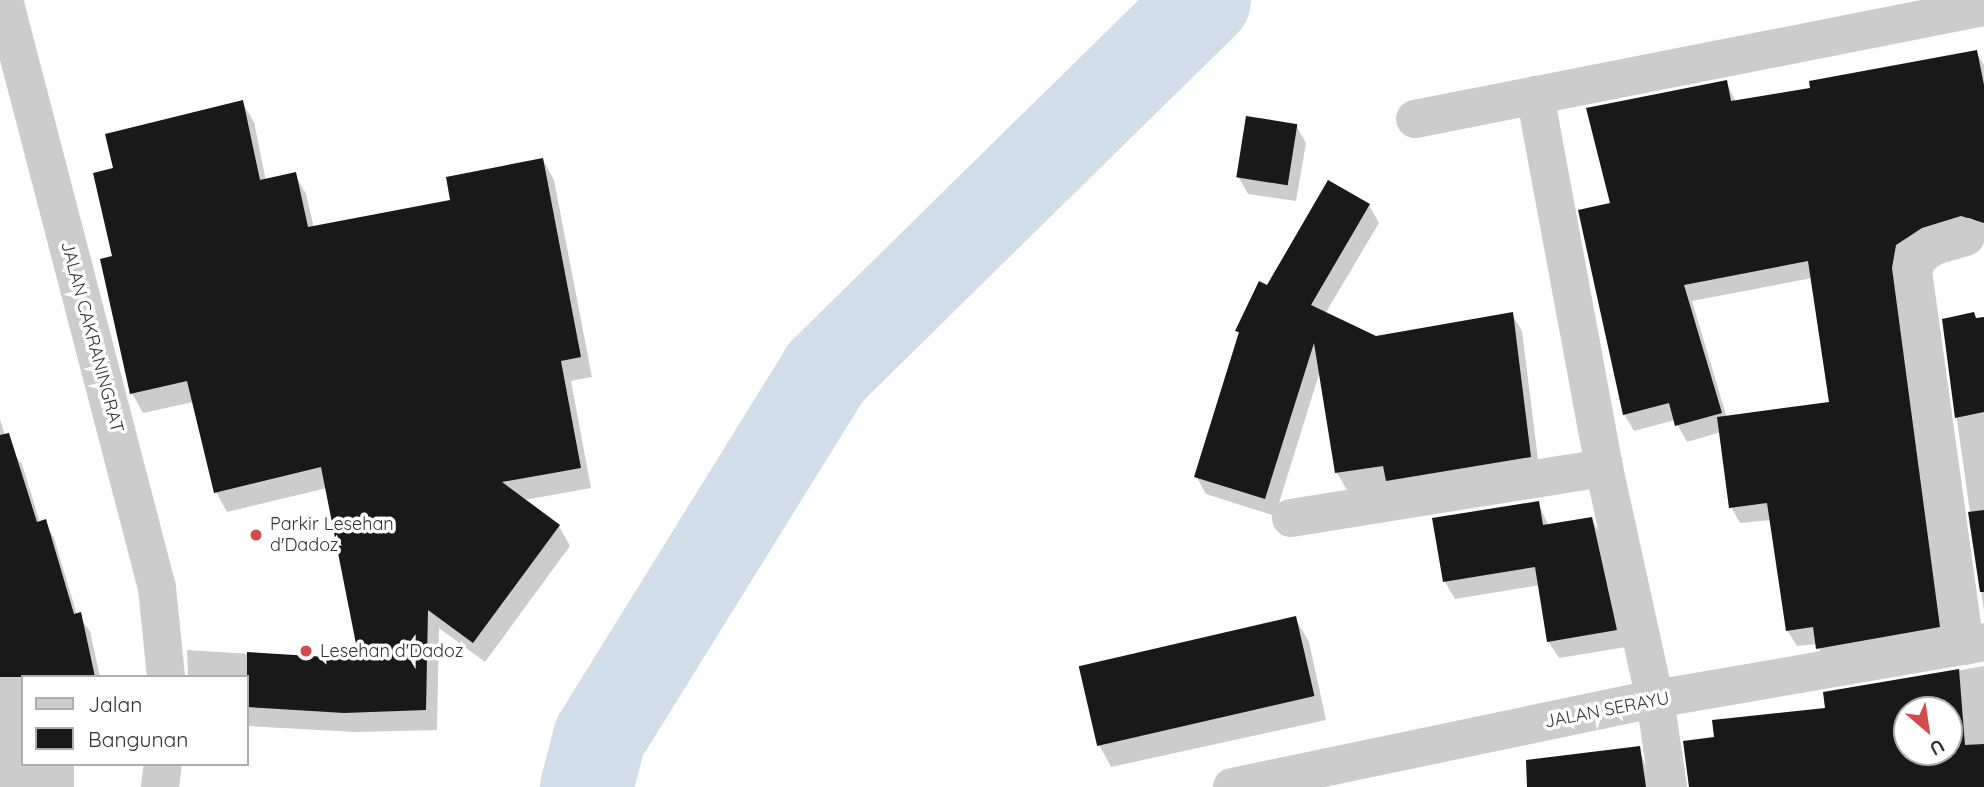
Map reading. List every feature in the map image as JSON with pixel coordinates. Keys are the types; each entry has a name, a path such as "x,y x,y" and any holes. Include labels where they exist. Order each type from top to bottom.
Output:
{"street":[{"name":"JALAN CAKRANINGRAT","path":"4,0 157,588 166,675"},
{"path":"1415,119 1984,7"},
{"path":"1535,95 1604,468 1655,699 1668,787"},
{"path":"1966,237 1934,246 1917,258 1913,273 1974,644"},
{"path":"1291,518 1604,468"},
{"name":"JALAN SERAYU","path":"1232,787 1655,699 1974,644"},
{"path":"160,787 163,766"}],"building":[{"path":"1977,50 1984,85 1984,223 1961,216 1922,228 1896,245 1892,268 1940,627 1816,649 1813,627 1786,631 1767,503 1729,508 1717,417 1829,402 1808,261 1684,285 1722,413 1675,426 1669,403 1623,415 1578,210 1610,203 1586,108 1727,80 1731,101 1810,88 1809,81"},
{"path":"243,100 260,180 296,172 308,227 450,200 446,177 543,158 581,357 561,361 581,468 502,482 560,525 473,643 428,610 426,710 344,713 248,707 247,652 359,659 321,467 214,493 187,381 130,394 100,259 112,256 93,173 113,168 105,134"},
{"path":"1246,116 1297,124 1288,185 1236,177"},
{"path":"1328,180 1370,204 1311,305 1376,336 1513,312 1531,457 1386,481 1383,466 1335,473 1314,343 1265,499 1194,477 1239,332 1235,331 1259,281 1267,285"},
{"path":"1974,312 1976,318 1984,317 1984,412 1955,418 1942,319"},
{"path":"9,433 37,522 46,519 74,614 81,612 95,675 0,677 0,435"},
{"path":"1539,501 1543,525 1592,517 1617,630 1547,642 1535,567 1443,582 1432,518"},
{"path":"1984,510 1984,592 1980,592 1968,512"},
{"path":"1296,616 1314,696 1097,746 1079,666"},
{"path":"1959,669 1961,696 1893,696 1893,766 1963,766 1963,720 1965,745 1984,744 1984,787 1689,787 1683,741 1714,737 1712,720 1825,708 1823,692"},
{"path":"1640,746 1646,787 1527,787 1526,760"}],"waterway":[{"path":"586,787 599,737 825,372 1204,0"}],"place":[{"name":"Parkir Lesehan d'Dadoz","path":"256,535"},
{"name":"Lesehan d'Dadoz","path":"306,651"}]}
